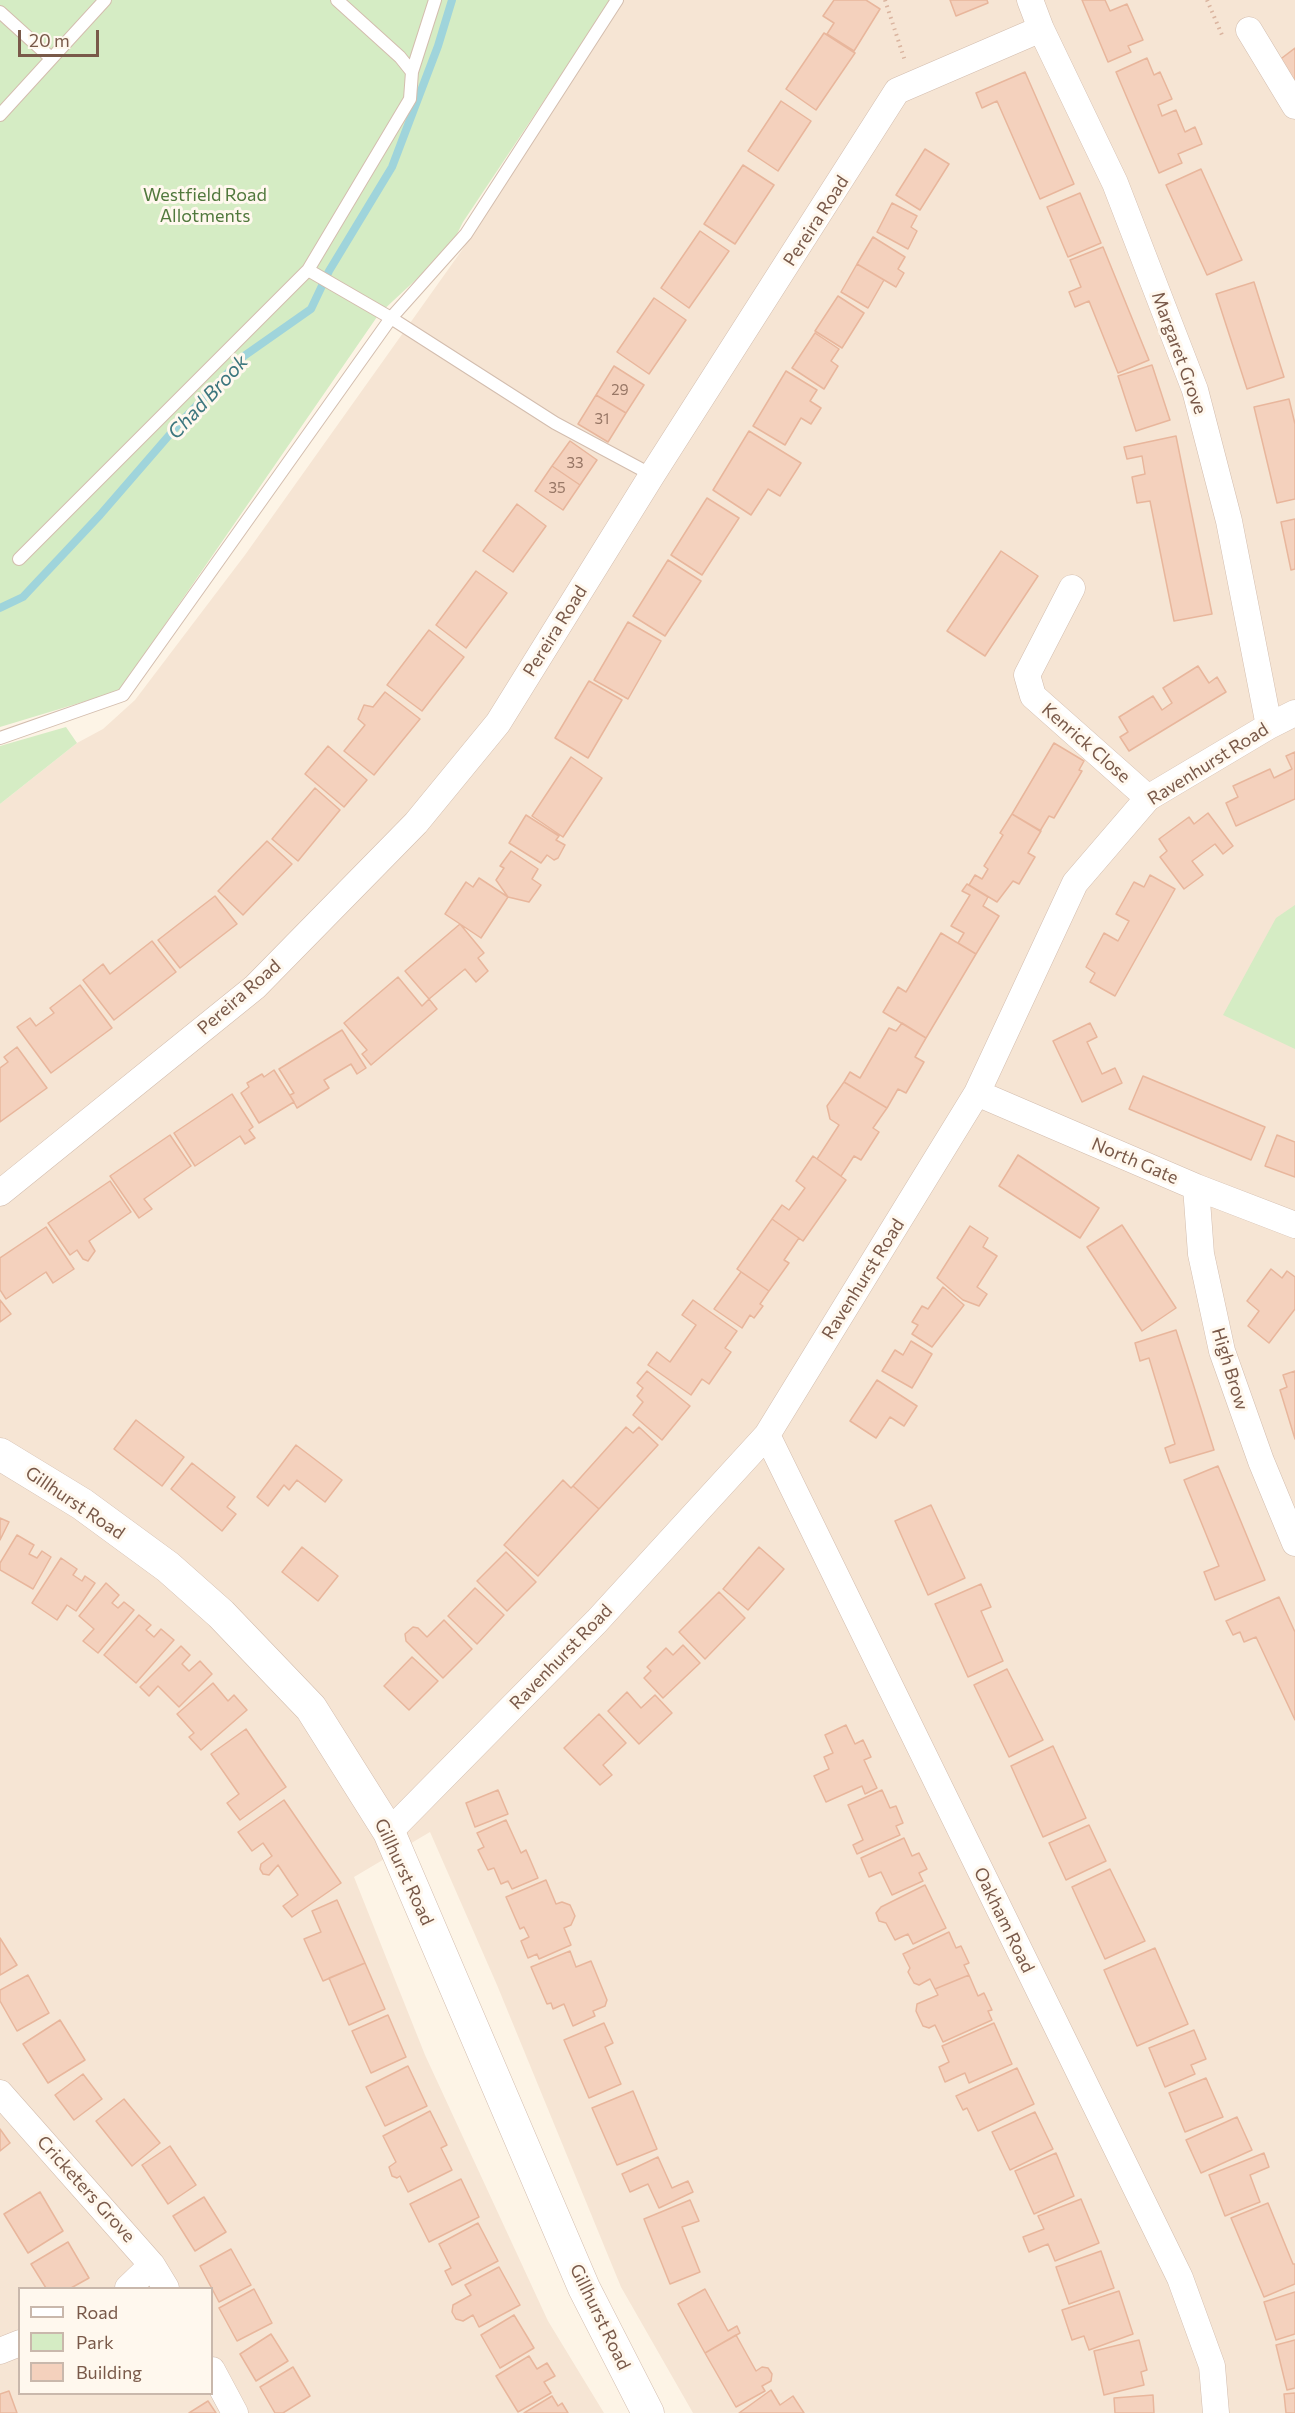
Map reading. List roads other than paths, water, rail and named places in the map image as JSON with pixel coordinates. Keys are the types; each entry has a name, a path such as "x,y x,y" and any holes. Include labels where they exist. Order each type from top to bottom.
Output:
{"street":[{"name":"Margaret Grove","path":"1029,0 1115,183 1195,390 1229,521 1269,726"},
{"name":"Pereira Road","path":"0,1193 255,987 416,823 498,723 652,475 897,92 1041,29"},
{"path":"1249,30 1295,106"},
{"name":"Kenrick Close","path":"1072,588 1026,675 1033,696 1148,798"},
{"name":"Ravenhurst Road","path":"389,1832 597,1621 767,1435 977,1093 1075,884 1148,798 1295,713"},
{"name":"North Gate","path":"977,1093 1196,1187 1295,1225"},
{"name":"High Brow","path":"1196,1187 1201,1254 1222,1351 1261,1461 1295,1543"},
{"name":"Oakham Road","path":"767,1435 1180,2278 1212,2367 1216,2413"},
{"name":"Gillhurst Road","path":"0,1454 101,1518 168,1567 221,1614 311,1707 389,1832 584,2288 648,2413"},
{"name":"Cricketers Grove","path":"0,2093 152,2265 165,2287"},
{"path":"130,2287 152,2265"},
{"path":"0,2351 18,2344"},
{"path":"213,2372 236,2413"}],"lane":[{"path":"0,115 105,0"},
{"path":"337,0 400,57 412,72"},
{"path":"19,559 308,270 410,99 412,72 435,0"},
{"path":"0,738 123,694 391,318 466,234 617,0"},
{"path":"0,12 51,58"},
{"path":"308,270 391,318 555,423 652,475"}],"waterway":[{"name":"Chad Brook","path":"0,608 23,597 100,515 178,425 244,356 311,309 329,271 392,167 438,46 452,0"}],"park label":[{"name":"Westfield Road Allotments","path":"205,205"}]}
